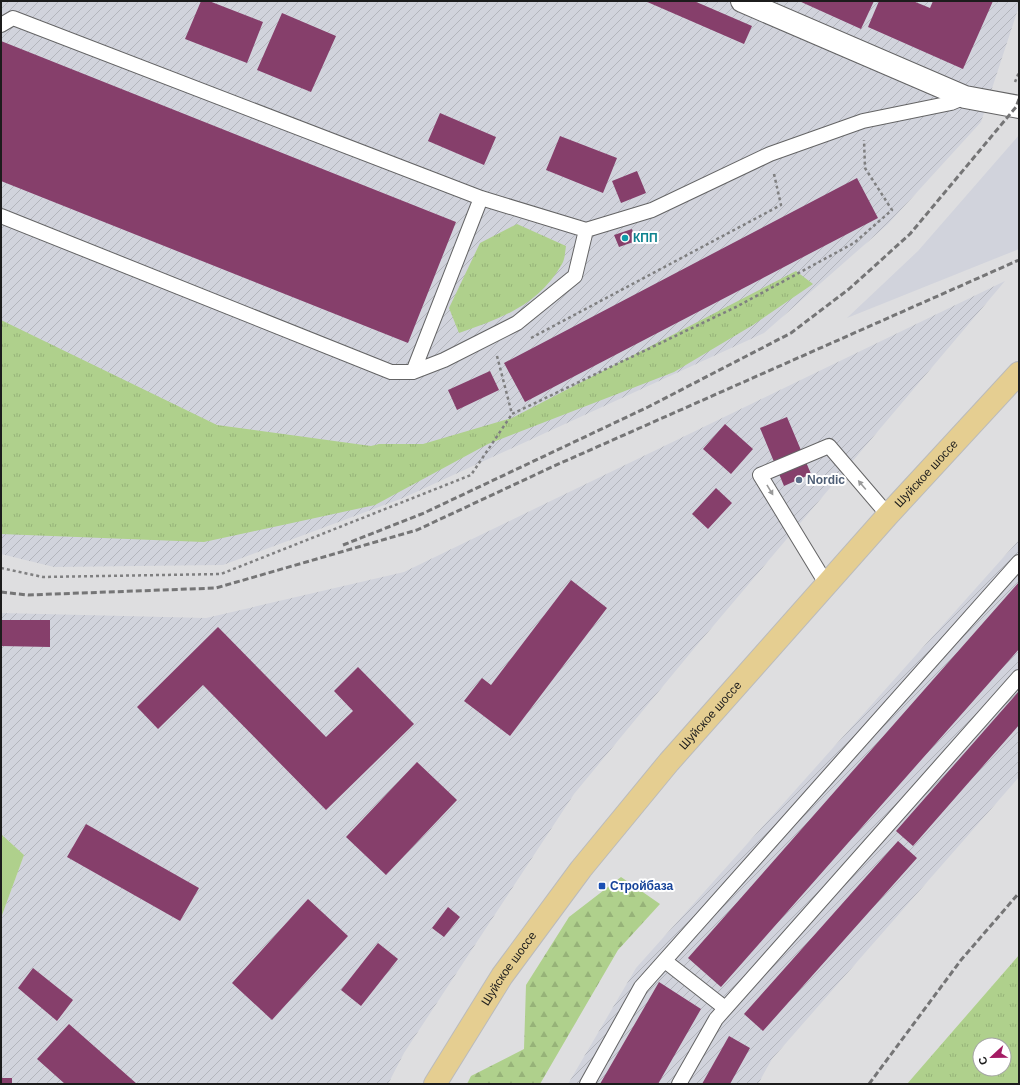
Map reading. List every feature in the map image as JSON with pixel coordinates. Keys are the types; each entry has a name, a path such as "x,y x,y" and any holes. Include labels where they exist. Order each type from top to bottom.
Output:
{"main road":[{"name":"Шуйское шоссе","path":"435,1084 502,976 581,869 668,762 888,515 1019,373"}],"street":[{"path":"742,1 965,97 1019,107"}],"lane":[{"path":"1,25 13,18 481,198 586,230 652,210 770,154 863,121 951,103 965,97"},
{"path":"413,372 481,198"},
{"path":"1,216 392,372 413,372 444,360 517,323 575,276 586,230"},
{"path":"827,585 760,475 829,446 888,515"},
{"path":"587,1084 641,987 1019,562"},
{"path":"679,1084 716,1019 725,1008 1019,677"},
{"path":"664,961 725,1008"}],"path":[{"path":"1,568 43,577 221,574 471,476 512,414 736,307 854,243 892,210 865,168 863,121"},
{"path":"524,342 781,205 770,154"},
{"path":"503,353 496,357 512,414"}],"shaded area":[{"path":"1,1 1019,1 1019,6 981,122 888,224 764,333 403,498 223,565 54,567 1,554"},
{"path":"1019,135 1019,249 847,318 918,251"},
{"path":"1005,281 692,651 574,794 404,1053 388,1084 1,1084 1,918 24,855 1,834 1,613 206,618 404,572"},
{"path":"1019,540 1019,777 772,1059 758,1084 568,1084 636,968"}],"green space":[{"path":"517,224 566,246 562,264 553,278 542,290 517,309 504,316 459,333 449,308 480,243"},
{"path":"796,271 813,284 753,325 674,372 488,444 375,505 204,542 1,534 1,320 217,425 371,446 379,444 423,444 512,418"},
{"path":"1,834 24,855 1,918"},
{"path":"621,877 660,904 618,950 540,1084 467,1084 471,1076 524,1049 526,985 569,917"},
{"path":"1019,955 1019,1084 907,1084"}],"building":[{"path":"201,1 209,1 263,22 247,63 185,39"},
{"path":"645,1 694,1 752,26 744,44"},
{"path":"799,1 874,1 861,29"},
{"path":"879,1 913,1 930,8 933,1 993,1 963,69 868,27"},
{"path":"282,13 336,36 311,92 257,70"},
{"path":"1,41 456,222 408,343 1,181"},
{"path":"440,113 496,137 484,165 428,141"},
{"path":"560,136 617,158 603,193 546,170"},
{"path":"637,171 646,193 621,203 612,181"},
{"path":"857,178 878,218 525,402 504,363"},
{"name":"КПП","path":"632,229 636,241 619,247 614,235"},
{"path":"490,371 499,390 457,410 448,390"},
{"path":"787,417 811,474 784,486 760,428"},
{"path":"725,424 753,449 731,474 703,449"},
{"path":"716,488 732,503 708,529 692,514"},
{"path":"571,580 607,608 510,736 464,701 482,678 491,685"},
{"path":"1019,582 1019,649 721,987 688,958"},
{"path":"1,620 50,620 50,647 1,646"},
{"path":"218,627 326,737 353,711 334,691 358,667 414,724 326,810 203,685 158,729 137,707"},
{"path":"1019,691 1019,725 913,846 896,831"},
{"path":"417,762 457,800 386,875 346,837"},
{"path":"86,824 199,888 180,921 67,857"},
{"path":"898,841 917,858 763,1031 744,1014"},
{"path":"308,899 348,936 272,1020 232,983"},
{"path":"448,907 460,917 444,937 432,928"},
{"path":"378,943 398,959 361,1006 341,990"},
{"path":"33,968 73,1000 57,1021 18,988"},
{"path":"659,982 701,1009 658,1084 600,1084"},
{"path":"69,1024 137,1084 65,1084 37,1059"},
{"path":"729,1036 750,1048 730,1084 702,1084"},
{"path":"1,1078 12,1078 12,1084 1,1084"}],"railway":[{"path":"343,545 424,513 648,407 791,333 849,289 910,234 1016,107 1019,99"},
{"path":"1,592 28,595 216,588 417,530 554,466 1019,260"},
{"path":"869,1084 961,960 1019,893"}],"place":[{"name":"КПП","path":"625,238"},
{"name":"Nordic","path":"799,480"},
{"name":"Стройбаза","path":"602,886"}]}
